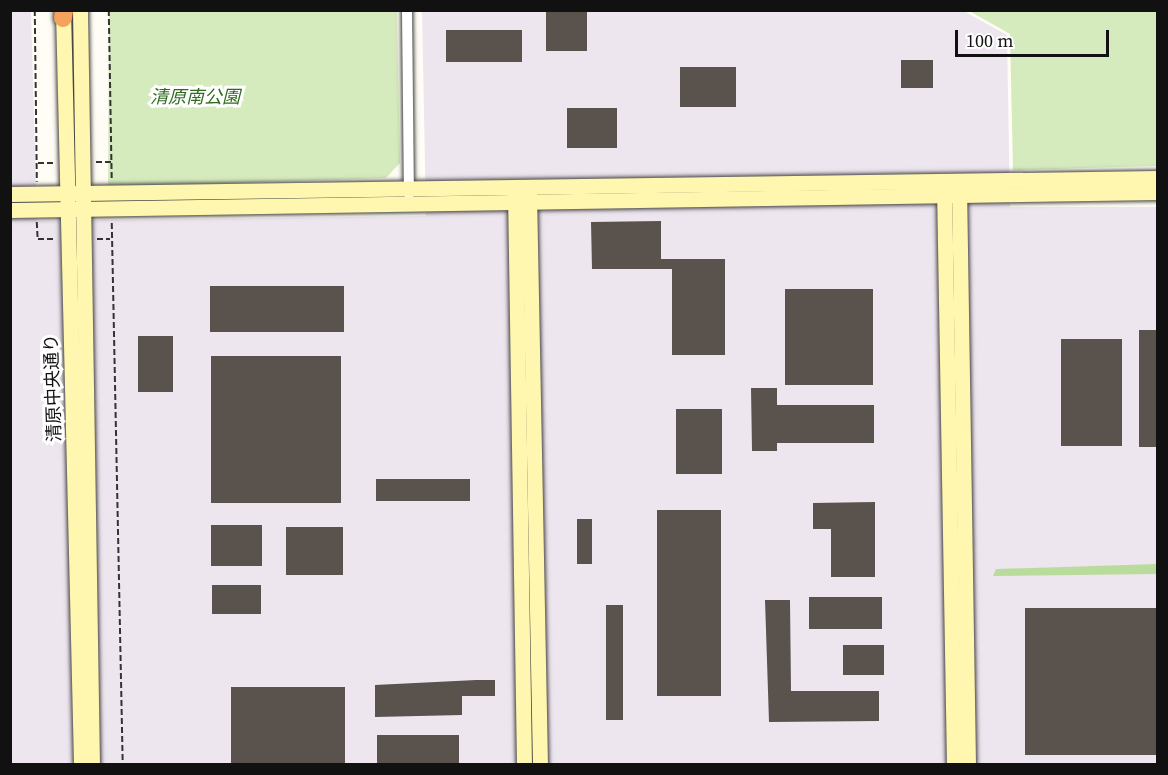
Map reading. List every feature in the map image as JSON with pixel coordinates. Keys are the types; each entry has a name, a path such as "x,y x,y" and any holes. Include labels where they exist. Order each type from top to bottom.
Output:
{"street":[{"path":"406,10 409,196"},
{"name":"清原中央通り","path":"67,12 75,193 81,765"},
{"path":"951,188 1158,178"},
{"path":"951,188 954,765"},
{"path":"951,188 968,765"},
{"path":"10,210 522,194 951,188 1158,192"},
{"path":"10,194 409,196"},
{"path":"522,194 524,765"},
{"path":"522,194 540,765"},
{"name":"清原中央通り","path":"75,209 92,765"}],"path":[{"path":"34,10 37,186"},
{"path":"109,10 112,187"},
{"path":"89,163 112,162"},
{"path":"37,164 58,163"},
{"path":"112,216 123,765"},
{"path":"37,218 38,239 61,239"},
{"path":"90,238 112,239"}],"shaded area":[{"path":"962,10 1007,35 1010,207 1157,207 1157,764 11,764 10,11 31,11 37,221 426,216 422,11"}],"green space":[{"name":"清原南公園","path":"109,11 397,11 400,163 386,178 108,187"},
{"path":"969,11 1157,11 1157,166 1013,170 1010,34"},
{"path":"1157,564 1157,574 993,576 996,569"}],"building":[{"path":"546,10 587,10 587,51 546,51"},
{"path":"446,30 522,30 522,62 446,62"},
{"path":"901,60 933,60 933,88 901,88"},
{"path":"680,67 736,67 736,107 680,107"},
{"path":"567,108 617,108 617,148 567,148"},
{"path":"661,221 661,259 725,259 725,355 672,355 672,269 592,269 591,222"},
{"path":"210,286 344,286 344,332 210,332"},
{"path":"785,289 873,289 873,385 785,385"},
{"path":"1139,330 1158,330 1158,447 1139,447"},
{"path":"138,336 173,336 173,392 138,392"},
{"path":"1061,339 1122,339 1122,446 1061,446"},
{"path":"211,356 341,356 341,503 211,503"},
{"path":"751,388 777,388 777,405 874,405 874,443 777,443 777,451 752,451"},
{"path":"676,409 722,409 722,474 676,474"},
{"path":"376,479 470,479 470,501 376,501"},
{"path":"875,502 875,577 831,577 831,529 813,529 813,503"},
{"path":"657,510 721,510 721,696 657,696"},
{"path":"577,519 592,519 592,564 577,564"},
{"path":"211,525 262,525 262,566 211,566"},
{"path":"286,527 343,527 343,575 286,575"},
{"path":"212,585 261,585 261,614 212,614"},
{"path":"809,597 882,597 882,629 809,629"},
{"path":"765,600 790,600 791,691 879,691 879,721 769,722"},
{"path":"606,605 623,605 623,720 606,720"},
{"path":"1025,608 1158,608 1158,755 1025,755"},
{"path":"843,645 884,645 884,675 843,675"},
{"path":"495,680 495,696 462,696 462,715 375,717 375,685"},
{"path":"231,687 345,687 345,764 231,764"},
{"path":"377,735 459,735 459,763 377,763"}]}
